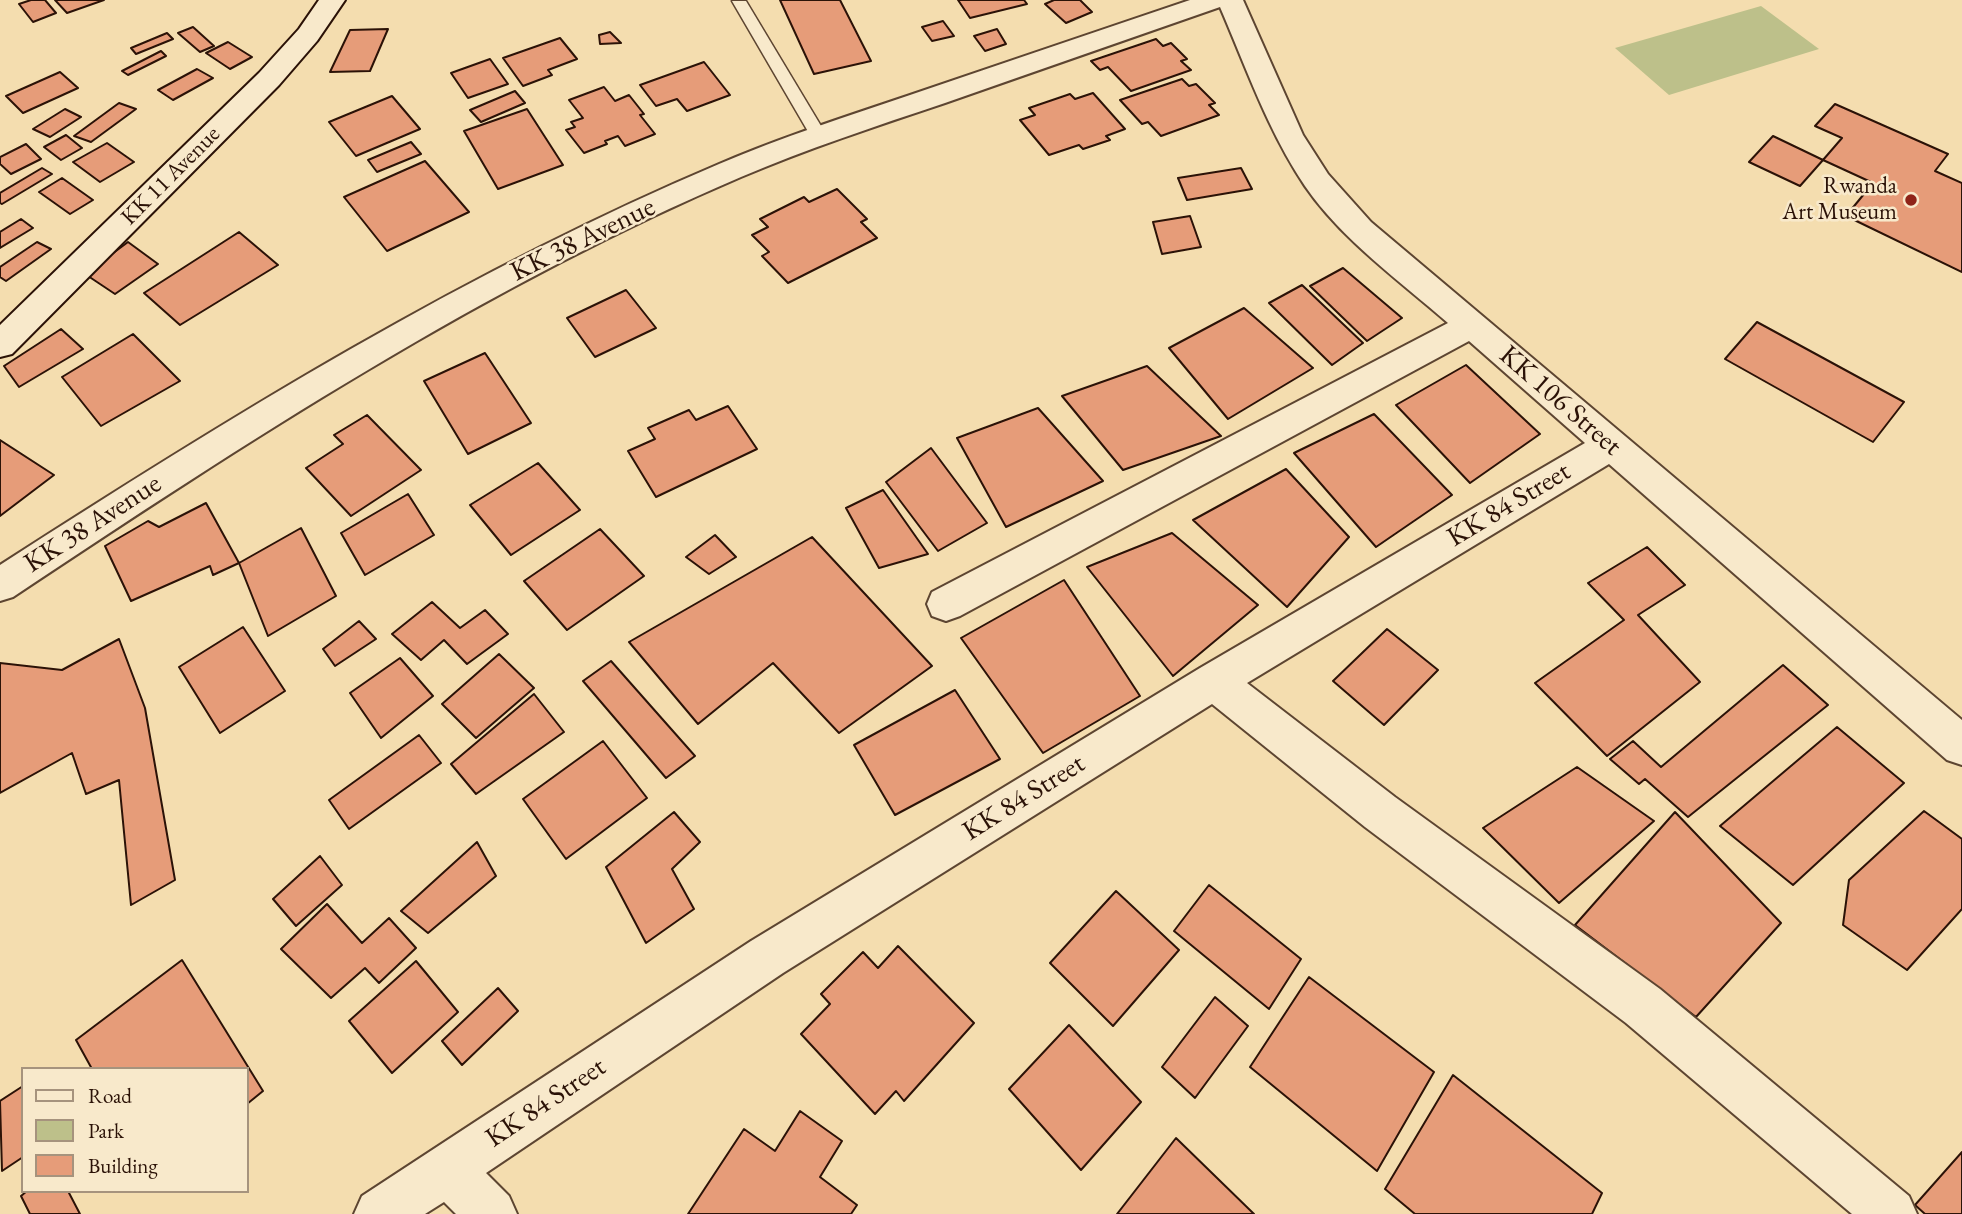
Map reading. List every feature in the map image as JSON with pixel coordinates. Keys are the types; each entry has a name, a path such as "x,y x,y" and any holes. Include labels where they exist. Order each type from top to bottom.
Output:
{"street":[{"name":"KK 11 Avenue","path":"0,345 269,79 308,35 332,0"},
{"name":"KK 38 Avenue","path":"0,585 206,450 478,292 625,217 732,170 819,136 1215,0"},
{"name":"KK 106 Street","path":"1230,0 1289,135 1317,181 1360,229 1962,746"},
{"path":"946,604 1472,325"},
{"name":"KK 84 Street","path":"380,1214 767,957 1214,681 1611,445"},
{"path":"1214,681 1380,812 1643,1006 1891,1214"},
{"path":"447,1169 491,1214"}],"lane":[{"path":"739,1 819,136"}],"green space":[{"path":"1761,6 1819,49 1669,95 1615,48"}],"building":[{"path":"31,0 45,0 56,13 33,22 19,4"},
{"path":"55,0 104,0 67,13"},
{"path":"780,0 840,0 871,61 814,74"},
{"path":"958,0 1024,0 1027,4 970,18"},
{"path":"1054,0 1080,0 1092,12 1066,23 1045,4"},
{"path":"943,21 954,36 932,41 922,27"},
{"path":"193,27 214,46 200,52 178,33"},
{"path":"388,29 370,71 330,72 350,30"},
{"path":"997,29 1006,44 985,51 974,36"},
{"path":"610,32 621,43 600,44 599,35"},
{"path":"167,33 173,39 136,54 131,48"},
{"path":"560,38 577,59 548,70 552,75 523,86 503,58"},
{"path":"1156,39 1163,46 1171,43 1187,59 1181,61 1191,70 1131,91 1108,67 1100,70 1091,61"},
{"path":"228,42 252,57 230,69 206,53"},
{"path":"161,51 166,56 128,75 122,71"},
{"path":"490,59 508,84 468,98 451,73"},
{"path":"704,62 730,95 687,111 677,99 656,106 640,85"},
{"path":"197,69 213,78 173,100 158,90"},
{"path":"60,72 78,88 23,113 6,96"},
{"path":"1182,79 1189,86 1196,84 1215,103 1209,105 1219,115 1161,136 1148,122 1142,124 1120,100"},
{"path":"604,87 615,101 629,95 655,134 625,146 618,136 605,141 607,144 584,153 566,130 575,127 571,122 583,118 569,100"},
{"path":"515,91 525,103 481,122 470,110"},
{"path":"1093,93 1125,129 1106,136 1110,140 1083,149 1079,145 1049,155 1020,120 1035,115 1029,108 1070,94 1075,99"},
{"path":"392,96 420,129 356,156 329,122"},
{"path":"119,103 136,109 91,142 74,136"},
{"name":"Rwanda Art Museum","path":"1835,104 1948,154 1935,171 1962,183 1962,272 1846,216 1873,183 1823,160 1842,138 1815,126"},
{"path":"65,109 81,117 50,137 33,129"},
{"path":"527,109 563,165 498,189 464,131"},
{"path":"66,135 82,148 61,160 44,147"},
{"path":"1773,136 1823,160 1800,186 1749,162"},
{"path":"411,142 421,154 377,172 368,160"},
{"path":"107,143 134,162 100,182 73,162"},
{"path":"26,144 41,159 11,174 0,164 0,157"},
{"path":"425,161 469,212 387,251 344,197"},
{"path":"42,168 52,174 0,203 0,193"},
{"path":"1241,168 1252,189 1187,200 1178,178"},
{"path":"62,178 93,200 70,214 39,192"},
{"path":"837,189 867,219 861,222 877,238 788,283 762,256 769,252 752,235 768,227 760,219 804,197 809,202"},
{"path":"1190,216 1201,247 1162,254 1153,222"},
{"path":"21,219 33,228 0,248 0,232"},
{"path":"239,232 278,265 180,325 144,293"},
{"path":"37,242 51,249 6,281 0,277 0,267"},
{"path":"128,242 158,264 115,294 85,274"},
{"path":"1343,268 1402,318 1367,341 1310,286"},
{"path":"1302,285 1363,343 1332,365 1269,303"},
{"path":"626,290 656,328 595,357 567,318"},
{"path":"1244,308 1313,368 1228,419 1169,348"},
{"path":"1757,322 1904,402 1873,442 1725,359"},
{"path":"61,329 83,349 19,387 4,366"},
{"path":"133,334 180,381 101,426 62,377"},
{"path":"485,353 531,423 468,454 424,381"},
{"path":"1466,365 1540,434 1470,483 1396,405"},
{"path":"1147,366 1221,436 1123,470 1062,396"},
{"path":"728,406 757,449 656,497 628,451 655,439 648,428 689,410 696,420"},
{"path":"1038,408 1103,481 1006,527 957,438"},
{"path":"1374,414 1452,495 1376,547 1294,453"},
{"path":"367,415 421,470 351,516 306,468 343,444 334,435"},
{"path":"0,440 54,475 0,516"},
{"path":"931,448 987,523 938,551 886,482"},
{"path":"538,463 580,510 511,555 470,505"},
{"path":"1286,469 1349,537 1287,607 1193,520"},
{"path":"883,490 928,554 879,568 846,508"},
{"path":"408,494 434,535 365,575 341,533"},
{"path":"206,503 239,563 213,575 210,566 131,601 105,546 148,521 159,527"},
{"path":"301,528 336,596 268,636 239,563"},
{"path":"600,529 644,576 567,630 524,581"},
{"path":"1172,533 1258,605 1173,676 1087,567"},
{"path":"715,535 736,557 709,574 686,557"},
{"path":"812,537 932,666 839,733 773,663 698,724 629,642"},
{"path":"1647,547 1685,585 1638,615 1700,682 1607,756 1535,683 1624,620 1588,583"},
{"path":"1064,580 1140,696 1043,753 961,638"},
{"path":"432,602 460,628 485,610 508,634 467,664 444,640 421,660 392,634"},
{"path":"359,621 376,639 335,666 323,649"},
{"path":"243,627 285,691 220,733 179,667"},
{"path":"1387,629 1438,670 1384,725 1333,681"},
{"path":"119,639 145,708 175,880 131,905 119,780 86,794 72,753 0,793 0,663 62,670"},
{"path":"499,654 534,688 476,738 442,704"},
{"path":"400,658 433,696 381,738 350,693"},
{"path":"611,661 695,756 666,778 583,681"},
{"path":"1783,665 1828,705 1688,817 1645,779 1639,784 1610,759 1633,741 1661,767"},
{"path":"955,690 1000,759 895,815 854,745"},
{"path":"534,694 564,732 476,794 451,764"},
{"path":"1837,727 1904,783 1793,885 1720,826"},
{"path":"419,735 441,763 349,829 329,800"},
{"path":"603,741 647,798 566,859 523,799"},
{"path":"1577,767 1654,821 1559,903 1483,828"},
{"path":"1924,811 1962,839 1962,909 1907,970 1843,925 1849,880"},
{"path":"674,812 700,842 672,869 694,909 646,943 606,867"},
{"path":"1675,812 1781,923 1696,1017 1575,925"},
{"path":"477,842 496,876 428,933 401,911"},
{"path":"320,856 342,885 296,926 273,899"},
{"path":"1209,885 1301,959 1269,1009 1174,931"},
{"path":"1116,891 1179,950 1113,1026 1050,963"},
{"path":"327,904 362,943 389,918 416,948 379,983 365,968 331,998 281,949"},
{"path":"898,946 974,1023 904,1101 896,1091 875,1114 801,1034 830,1004 821,994 863,952 878,968"},
{"path":"182,960 263,1091 248,1103 248,1067 91,1067 76,1040"},
{"path":"416,961 458,1012 392,1073 349,1021"},
{"path":"1309,977 1434,1072 1377,1171 1250,1067"},
{"path":"498,988 518,1011 462,1065 442,1041"},
{"path":"1215,997 1248,1026 1195,1098 1162,1067"},
{"path":"1069,1025 1141,1102 1081,1170 1009,1089"},
{"path":"1453,1075 1602,1193 1592,1214 1415,1214 1385,1189"},
{"path":"21,1087 21,1158 2,1171 0,1101"},
{"path":"800,1111 842,1141 820,1177 857,1205 851,1214 688,1214 744,1129 775,1151"},
{"path":"1176,1138 1254,1214 1117,1214"},
{"path":"1962,1152 1962,1214 1925,1214 1915,1205"},
{"path":"25,1193 69,1193 80,1214 30,1214 21,1196"}],"place":[{"name":"Rwanda Art Museum","path":"1911,200"}]}
